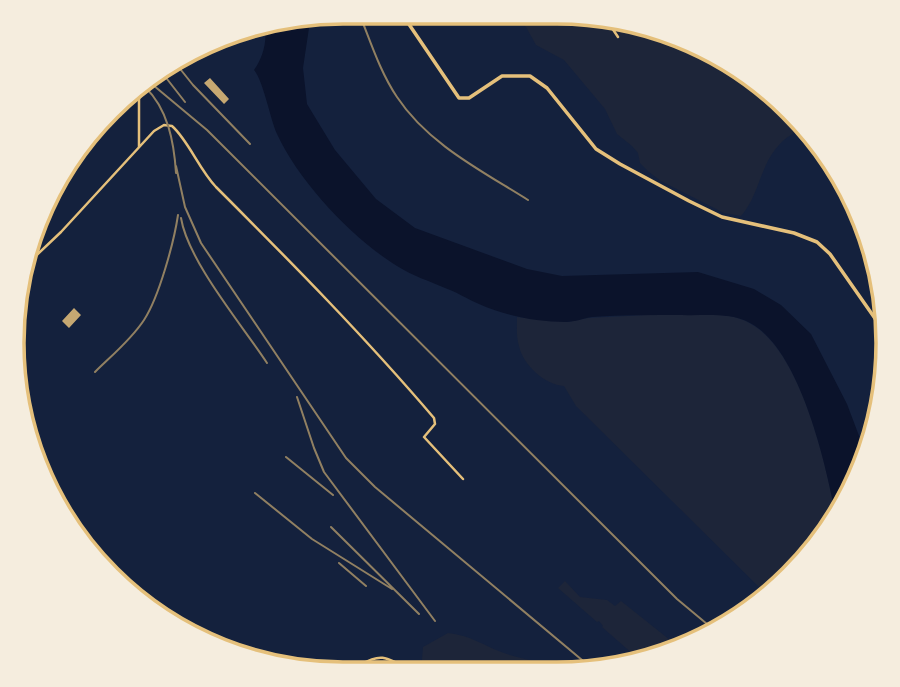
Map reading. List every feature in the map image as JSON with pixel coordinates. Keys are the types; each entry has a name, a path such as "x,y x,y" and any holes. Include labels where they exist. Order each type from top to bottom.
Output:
{"street":[{"path":"408,24 459,98 469,98 502,76 530,76 547,88 596,149 620,164 722,217 794,233 817,242 830,254 874,318"},
{"path":"613,30 618,37"},
{"path":"139,99 139,147"},
{"path":"37,255 157,129 171,125 180,134 210,180 354,327 434,418 435,424 424,437 463,479"},
{"path":"366,662 385,656 395,662"}],"shaded area":[{"path":"522,24 598,27 659,41 698,57 734,78 767,104 795,132 773,153 752,199 741,216 724,213 661,181 649,172 640,163 638,153 617,134 605,109 564,60 536,45"},
{"path":"310,26 303,68 307,104 335,150 376,199 415,228 527,269 562,276 698,272 754,289 781,305 811,334 847,404 861,440 833,503 818,439 797,382 768,337 750,323 717,315 603,316 566,322 510,315 403,270 363,241 313,190 277,134 254,70 260,60 265,35"},
{"path":"666,314 731,316 751,324 769,338 784,358 797,383 818,440 833,503 810,538 761,589 576,406 564,386 542,378 525,360 518,343 517,317 568,322 588,318"},
{"path":"565,581 580,597 607,600 615,606 621,601 671,641 632,653 602,627 599,621 558,588"},
{"path":"448,633 536,662 422,662 423,647"}],"building":[{"path":"210,78 229,99 224,104 204,83"},
{"path":"74,308 81,315 69,328 62,321"}],"railway":[{"path":"363,24 385,77 397,97 424,129 457,155 528,200"},
{"path":"180,69 250,144"},
{"path":"166,78 185,102"},
{"path":"154,86 207,130 677,599 708,625"},
{"path":"148,91 159,105 168,127 176,173"},
{"path":"176,166 185,207 201,243 346,458 375,487 584,661"},
{"path":"95,372 121,348 150,310 165,269 178,215"},
{"path":"181,218 186,235 205,273 267,363"},
{"path":"297,397 324,472 435,621"},
{"path":"286,457 333,495"},
{"path":"255,493 312,539 392,589"},
{"path":"331,527 419,614"},
{"path":"339,563 366,586"}]}
